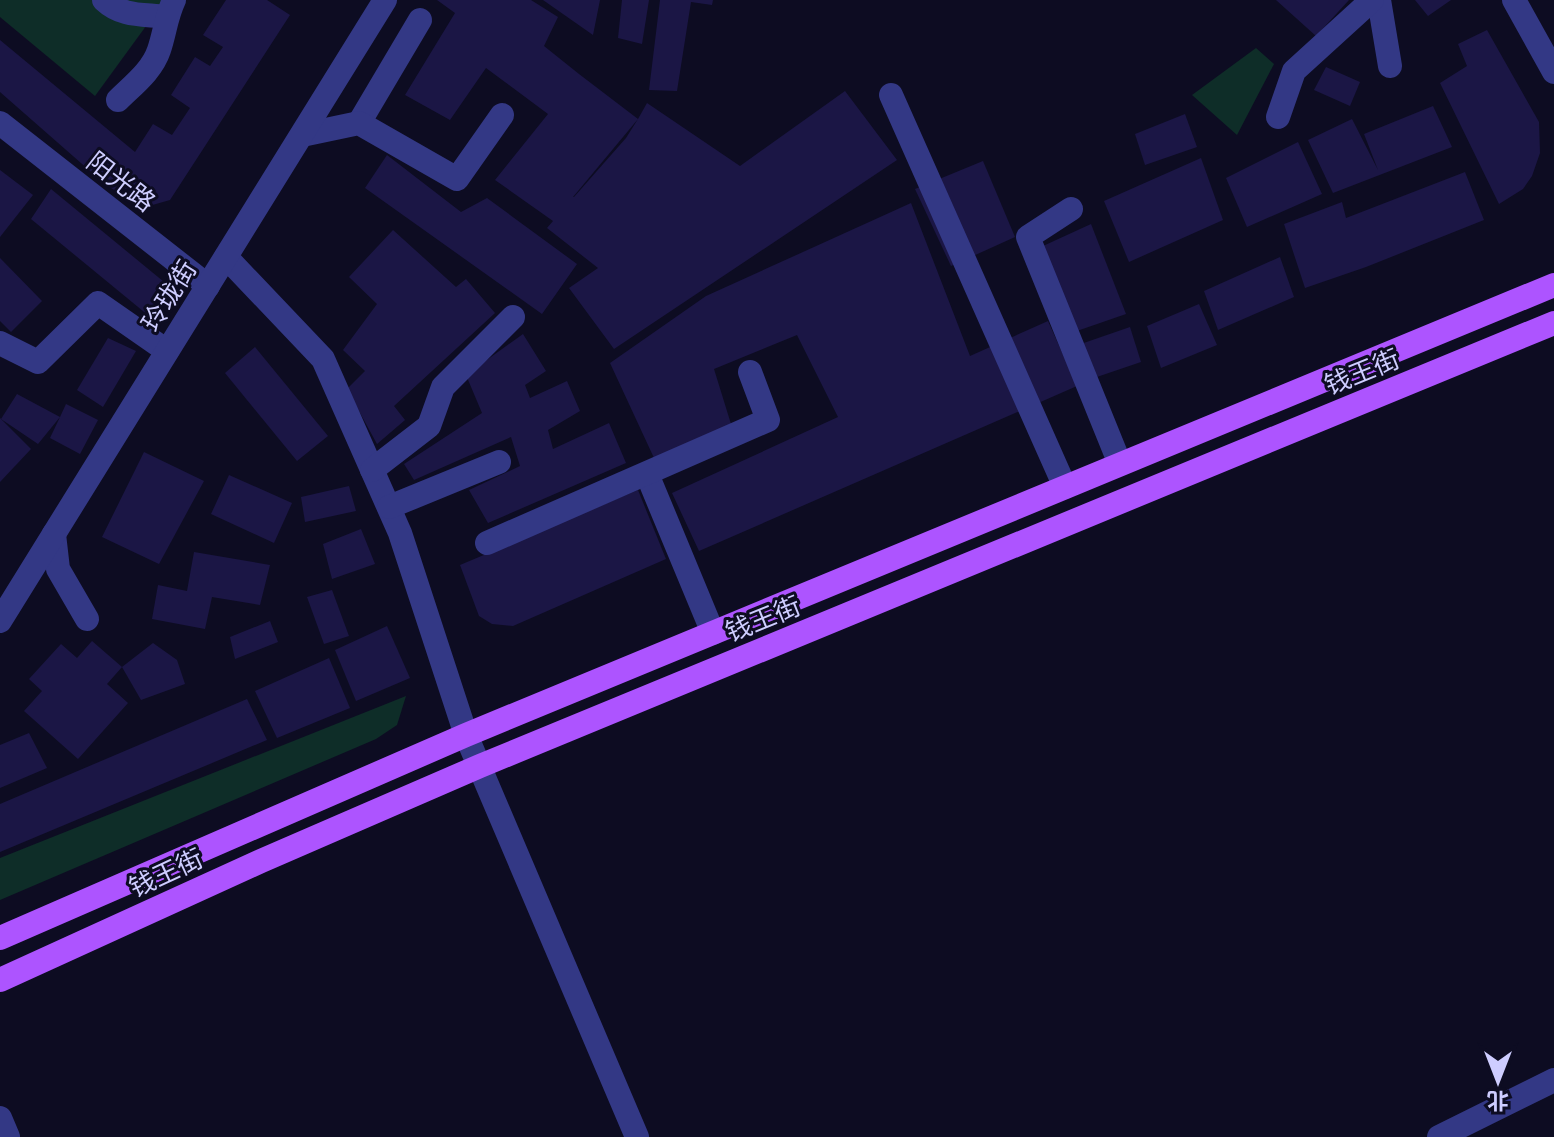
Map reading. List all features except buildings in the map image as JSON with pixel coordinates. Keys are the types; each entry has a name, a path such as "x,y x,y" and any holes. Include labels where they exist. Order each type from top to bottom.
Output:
{"main road":[{"name":"钱王街","path":"0,938 466,735 1554,285"},
{"name":"钱王街","path":"0,980 261,861 480,766 1554,323"}],"street":[{"path":"104,0 115,10 137,15 170,8 159,51 151,67 118,100"},
{"name":"玲珑街","path":"0,621 385,0"},
{"path":"1278,117 1294,71 1372,0"},
{"path":"1379,0 1390,66"},
{"path":"1514,0 1554,72"},
{"path":"359,123 420,20"},
{"path":"891,95 1065,487"},
{"path":"302,135 359,123 457,179 502,115"},
{"name":"阳光路","path":"0,123 208,286"},
{"path":"1071,209 1028,237 1120,464"},
{"path":"226,257 323,359 400,533 466,735 637,1137"},
{"path":"0,343 38,362 98,303 167,351"},
{"path":"372,470 429,426 443,387 513,317"},
{"path":"487,543 768,420 750,372"},
{"path":"389,507 499,462"},
{"path":"647,474 713,633"},
{"path":"54,534 58,569 87,619"},
{"path":"1439,1137 1554,1080"},
{"path":"0,1118 8,1137"}],"green space":[{"path":"0,0 165,0 95,96 0,17"},
{"path":"1256,48 1274,64 1237,135 1192,95"},
{"path":"406,696 397,725 376,739 0,900 0,858"}]}
